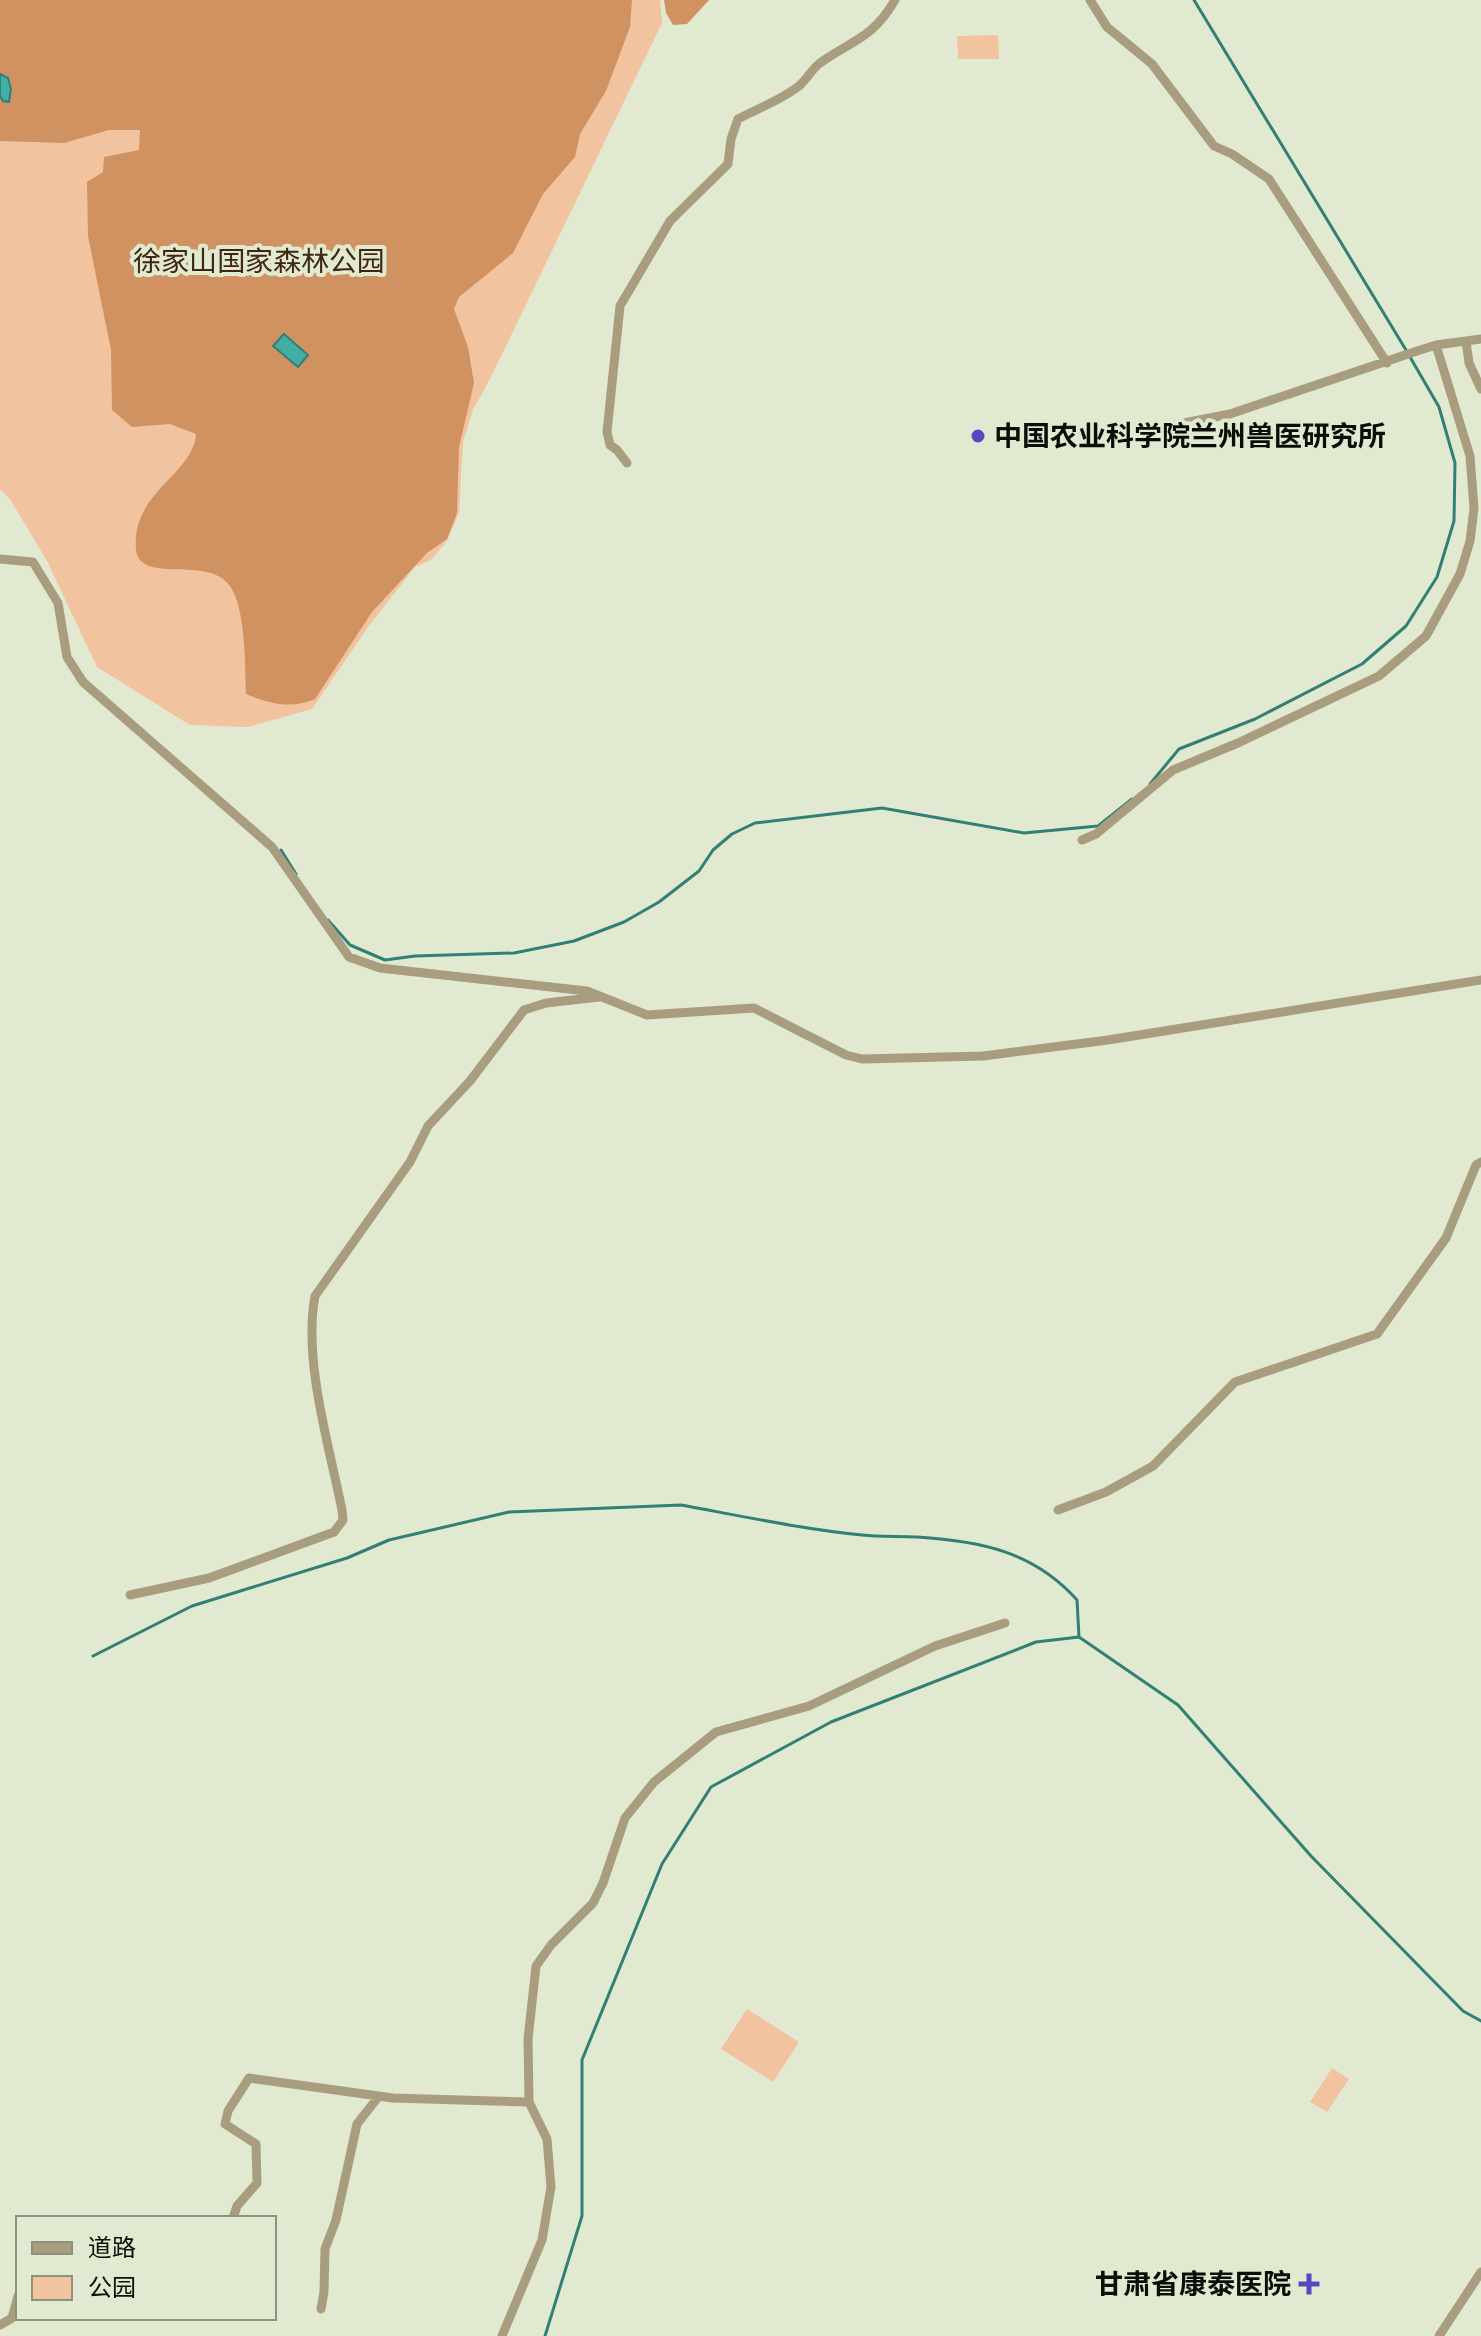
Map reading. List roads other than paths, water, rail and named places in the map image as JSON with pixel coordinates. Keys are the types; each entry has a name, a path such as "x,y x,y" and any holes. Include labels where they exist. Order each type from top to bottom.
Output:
{"street":[{"path":"627,463 610,445 607,432 620,306 670,221 728,164 731,139 738,119 785,95 802,84 818,65 862,40 885,19 895,0"},
{"path":"1090,0 1107,27 1152,64 1214,146 1232,154 1269,179 1392,361"},
{"path":"1148,430 1230,414 1436,345 1481,339"},
{"path":"1466,341 1469,363 1481,389"},
{"path":"1082,840 1096,834 1173,770 1366,682 1391,668 1426,636 1460,574 1470,541 1474,508 1470,456 1436,345"},
{"path":"0,559 33,562 58,603 67,657 83,682 272,847 349,957 380,968 587,991 647,1015 754,1008 846,1055 862,1059 999,1054 1108,1040 1481,980"},
{"path":"130,1595 209,1578 334,1532 343,1520 313,1360 310,1323 315,1296 410,1162 428,1126 470,1081 524,1010 546,1003 601,997"},
{"path":"1058,1510 1106,1492 1153,1466 1235,1382 1377,1334 1446,1238 1476,1165 1481,1162"},
{"path":"502,2336 542,2240 551,2187 547,2139 529,2102 528,2039 536,1966 551,1945 593,1903 625,1818 654,1782 716,1732 809,1706 935,1646 1005,1623"},
{"path":"234,2216 237,2206 257,2183 256,2144 225,2124 228,2111 249,2078 379,2096 529,2102"},
{"path":"321,2309 325,2249 336,2220 357,2124 379,2096"},
{"path":"1439,2336 1481,2272"},
{"path":"0,2325 12,2318 16,2303"}],"water":[{"path":"0,74 8,78 11,89 9,102 3,101 0,96"},
{"path":"284,334 308,355 298,367 273,346"}],"waterway":[{"path":"1194,0 1406,350"},
{"path":"1150,784 1179,749 1255,719 1362,664 1406,626 1437,577 1454,521 1455,463 1439,407 1410,357"},
{"path":"328,920 350,945 385,960 514,953 574,941 624,922 659,902 699,871 713,850 732,834 755,823 882,808 1024,833 1098,826 1132,799"},
{"path":"281,850 296,874"},
{"path":"93,1656 192,1606 347,1558 389,1540 509,1512 681,1505 817,1529 869,1536 940,1539 1004,1552 1042,1570 1077,1600 1079,1637"},
{"path":"545,2336 582,2216 582,2060 662,1864 711,1787 831,1722 1036,1642 1079,1637 1178,1705 1311,1856 1463,2011 1481,2021"}],"place":[{"name":"中国农业科学院兰州兽医研究所","path":"978,436"},
{"name":"甘肃省康泰医院","path":"1309,2284"}],"park label":[{"name":"徐家山国家森林公园","path":"259,261"}]}
